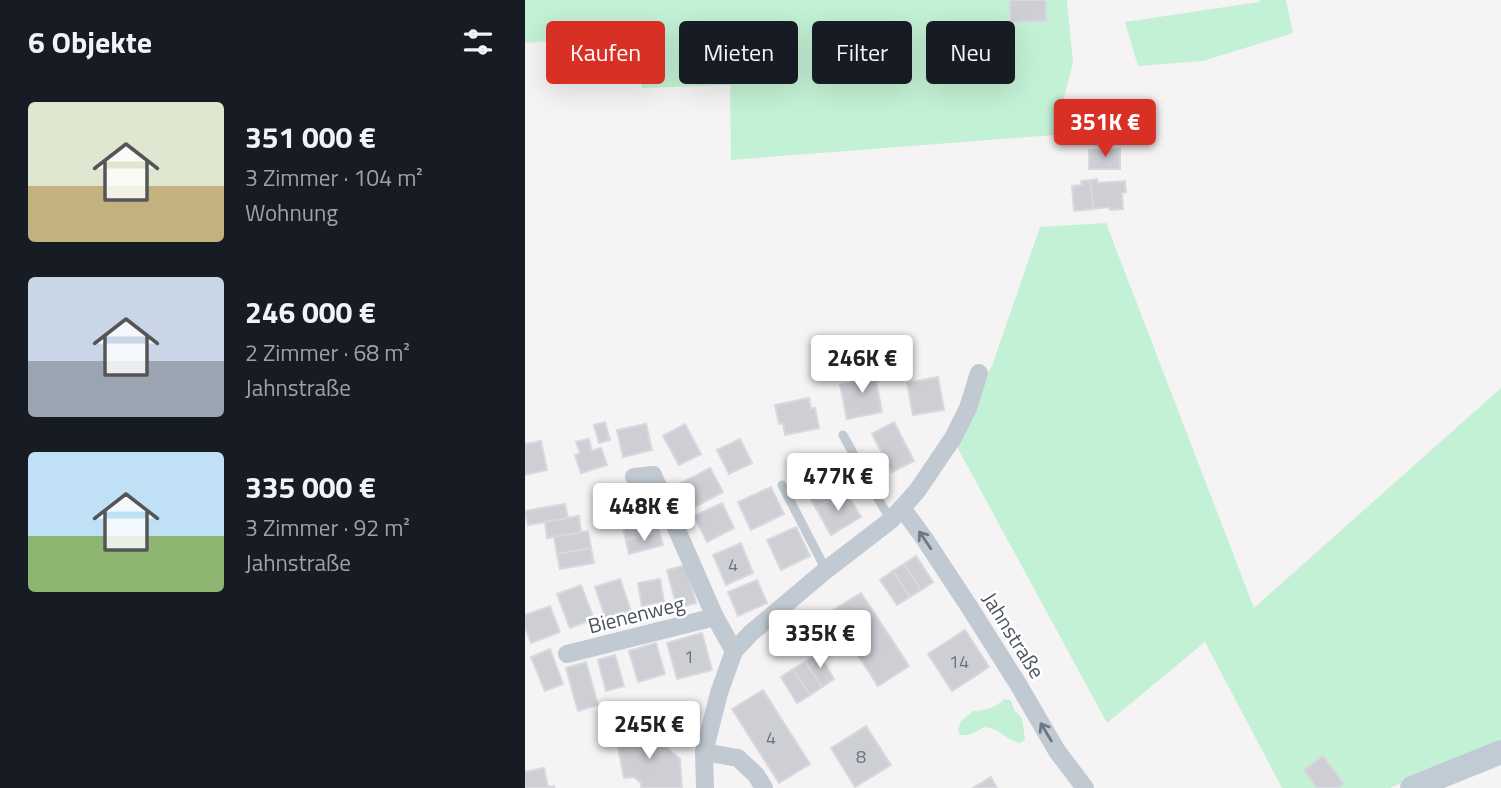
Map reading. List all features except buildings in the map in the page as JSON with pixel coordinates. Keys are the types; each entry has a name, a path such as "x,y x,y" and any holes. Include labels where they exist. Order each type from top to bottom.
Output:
{"main road":[{"path":"1412,788 1501,752"}],"street":[{"path":"705,788 704,752 719,693 734,651 751,633 897,514 924,483 953,438 968,408 979,373"},
{"path":"634,477 653,475 715,617 734,651"},
{"name":"Jahnstraße","path":"897,514 924,538 1058,751 1085,788"},
{"name":"Bienenweg","path":"568,654 715,617"},
{"path":"704,752 738,758 756,775 764,788"}],"lane":[{"path":"843,435 880,502 897,514"},
{"path":"782,485 826,570"}],"green space":[{"path":"525,0 1067,0 1073,63 1054,135 731,160 730,85 642,88 641,84 665,84 665,21 546,21 546,41 525,43"},
{"path":"1260,0 1286,0 1293,33 1203,61 1138,66 1125,22"},
{"path":"1106,223 1254,608 1501,388 1501,740 1390,788 1282,788 1205,642 1107,723 956,445 993,363 1040,227"},
{"path":"1005,699 1011,701 1022,718 1025,740 1020,743 984,727 970,734 960,735 958,730 961,721 973,711 990,708"}]}
